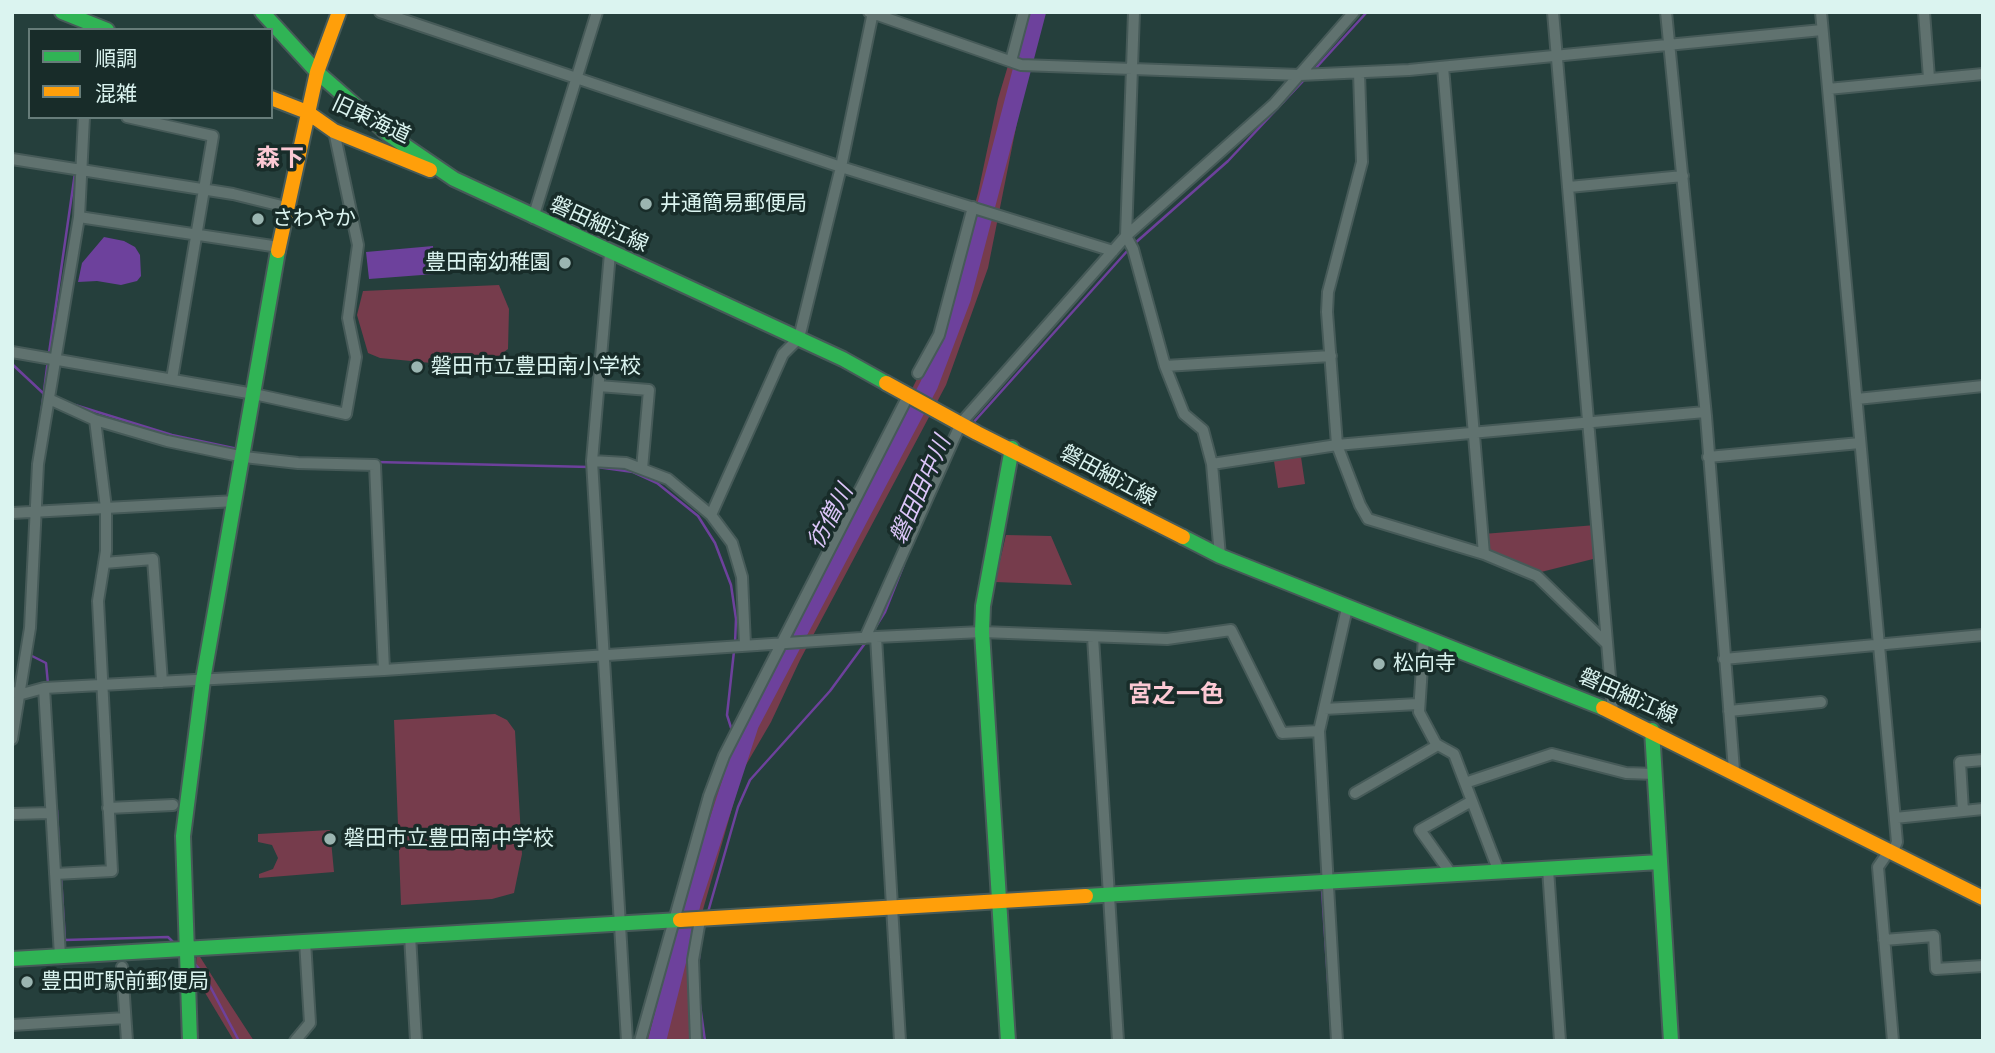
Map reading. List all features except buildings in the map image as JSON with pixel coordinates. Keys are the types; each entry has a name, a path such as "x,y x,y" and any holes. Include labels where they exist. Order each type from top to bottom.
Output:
{"street":[{"path":"62,12 99,24"},
{"name":"磐田細江線","path":"262,12 317,72 388,134 454,180 799,338 1220,556 1613,712 1734,770 1983,898"},
{"path":"190,1041 183,836 203,680 286,207 317,72 339,12"},
{"path":"380,12 841,167 1113,251"},
{"path":"533,218 597,12"},
{"path":"1016,63 1024,12"},
{"path":"1134,12 1126,236 1133,249 1165,366 1184,414 1203,430 1212,464 1220,556"},
{"path":"900,1041 870,637 961,423 1126,236 1275,104 1354,12"},
{"path":"1553,12 1613,712"},
{"path":"1666,12 1684,176 1734,770"},
{"path":"1821,12 1897,842 1878,867 1893,1041"},
{"path":"1924,12 1929,78"},
{"path":"711,515 783,354 799,338 841,167 872,13 1016,63 1132,71 1300,75 1443,67 1822,30"},
{"path":"1443,67 1484,554"},
{"path":"1359,73 1363,162 1328,292 1337,445 1368,519 1484,554 1537,576 1607,645"},
{"path":"1828,89 1983,74"},
{"name":"旧東海道","path":"273,99 307,112 334,131 454,180"},
{"path":"12,739 17,693 30,628 38,464 79,217 84,119"},
{"path":"136,119 213,136 172,379"},
{"path":"12,352 254,394 346,414 356,357 348,318 358,245 334,131"},
{"path":"12,159 204,190 286,207"},
{"path":"1569,187 1684,176"},
{"path":"918,373 939,335 973,208"},
{"path":"79,217 279,247"},
{"path":"610,253 592,461 627,1041"},
{"path":"1165,366 1331,356"},
{"path":"599,386 649,390 642,469"},
{"path":"1857,399 1983,386"},
{"path":"640,1041 709,796 724,756 909,394"},
{"path":"49,399 95,420 167,441 244,457 298,463 375,465 384,670"},
{"path":"1212,464 1337,445 1705,412"},
{"path":"55,874 111,871 98,601 104,563 106,508 95,420"},
{"path":"1708,457 1860,443"},
{"path":"1008,1041 982,632 983,606 1012,448"},
{"path":"592,461 626,463 668,479 711,515 732,543 742,577 745,645"},
{"path":"12,513 236,501"},
{"path":"104,563 153,559 162,682"},
{"path":"1338,1041 1319,732 1347,608"},
{"path":"17,693 44,688 384,670 870,637 982,632 1167,639 1231,630 1282,733 1319,732"},
{"path":"1724,659 1983,635"},
{"path":"1093,637 1118,1041"},
{"path":"1424,637 1423,688 1418,704 1438,745 1454,754 1470,802 1499,872"},
{"path":"44,688 60,956"},
{"path":"1729,711 1821,702"},
{"path":"1324,709 1418,704"},
{"path":"1652,730 1671,1041"},
{"path":"1355,793 1438,745"},
{"path":"1465,783 1552,754 1626,773 1655,774"},
{"path":"1964,811 1960,762 1983,760"},
{"path":"1452,875 1420,830 1470,802"},
{"path":"108,808 173,805"},
{"path":"1895,818 1983,809"},
{"path":"12,814 51,813"},
{"path":"12,959 1660,862"},
{"path":"1548,869 1560,1041"},
{"path":"696,1041 693,960 700,920"},
{"path":"410,936 416,1041"},
{"path":"1884,940 1934,936 1936,969 1983,966"},
{"path":"295,1041 310,1023 304,941"},
{"path":"122,967 127,1041"},
{"path":"12,1024 125,1018"}],"shaded area":[{"path":"1024,12 1043,12 1029,62 988,268 946,385 800,660 771,722 743,770 700,920 693,1041 647,1041 697,864 713,786 939,335 978,193 998,99"},
{"path":"104,237 124,241 135,247 140,255 141,276 137,281 121,285 97,281 78,282 82,263"},
{"path":"433,246 435,274 369,279 366,252"},
{"path":"499,285 509,309 508,349 483,368 380,358 368,353 357,315 363,291"},
{"path":"1301,457 1305,484 1278,488 1274,461"},
{"path":"1596,525 1593,559 1533,574 1484,554 1483,534"},
{"path":"1006,535 1051,536 1072,585 995,582"},
{"path":"495,714 507,720 515,731 522,854 514,893 492,899 401,905 394,720"},
{"path":"330,830 334,872 259,878 259,874 273,869 278,858 272,845 258,842 258,834"},
{"path":"197,952 254,1041 234,1041 195,976"}],"waterway":[{"name":"彷僧川","path":"657,1041 692,902 750,724 929,385 962,298 1037,12"},
{"name":"磐田田中川","path":"1315,69 1367,12"},
{"name":"磐田田中川","path":"1134,244 1228,161 1305,79"},
{"path":"49,353 75,173"},
{"name":"磐田田中川","path":"972,424 1129,249"},
{"path":"39,430 48,360"},
{"path":"12,364 43,393"},
{"path":"75,405 172,435 238,449"},
{"path":"376,462 590,467"},
{"path":"597,467 633,472 657,483 698,516 715,543 731,585 736,619 735,644"},
{"name":"磐田田中川","path":"875,628 885,612 904,564"},
{"name":"磐田田中川","path":"708,912 738,807 750,780 830,691 866,642"},
{"path":"733,734 727,715 734,651"},
{"path":"30,655 46,663 48,684"},
{"path":"737,739 744,747"},
{"path":"57,810 60,869"},
{"path":"61,876 65,940 168,937 176,945"},
{"name":"磐田田中川","path":"1322,890 1332,1041"},
{"name":"磐田田中川","path":"698,967 700,949"},
{"path":"193,962 203,973 239,1041"},
{"name":"磐田田中川","path":"699,998 705,1041"}],"traffic: fast":[{"path":"62,12 102,28"},
{"path":"262,12 317,72 388,134 454,179 843,359 886,383"},
{"path":"190,1041 183,836 203,680 278,251"},
{"path":"1008,1041 982,632 983,606 1012,448"},
{"path":"1183,537 1220,556 1603,708"},
{"path":"1652,730 1671,1041"},
{"path":"1086,896 1660,862"},
{"path":"12,959 680,920"}],"traffic: slow":[{"path":"278,251 317,72 339,12"},
{"path":"273,99 307,112 334,131 430,170"},
{"path":"886,383 977,433 1183,537"},
{"path":"1603,708 1983,898"},
{"path":"680,920 1086,896"}],"place":[{"name":"井通簡易郵便局","path":"646,204"},
{"name":"さわやか","path":"258,219"},
{"name":"豊田南幼稚園","path":"565,263"},
{"name":"磐田市立豊田南小学校","path":"417,367"},
{"name":"松向寺","path":"1379,664"},
{"name":"磐田市立豊田南中学校","path":"330,839"},
{"name":"豊田町駅前郵便局","path":"27,982"}],"district":[{"name":"森下","path":"280,159"},
{"name":"宮之一色","path":"1176,695"}]}
